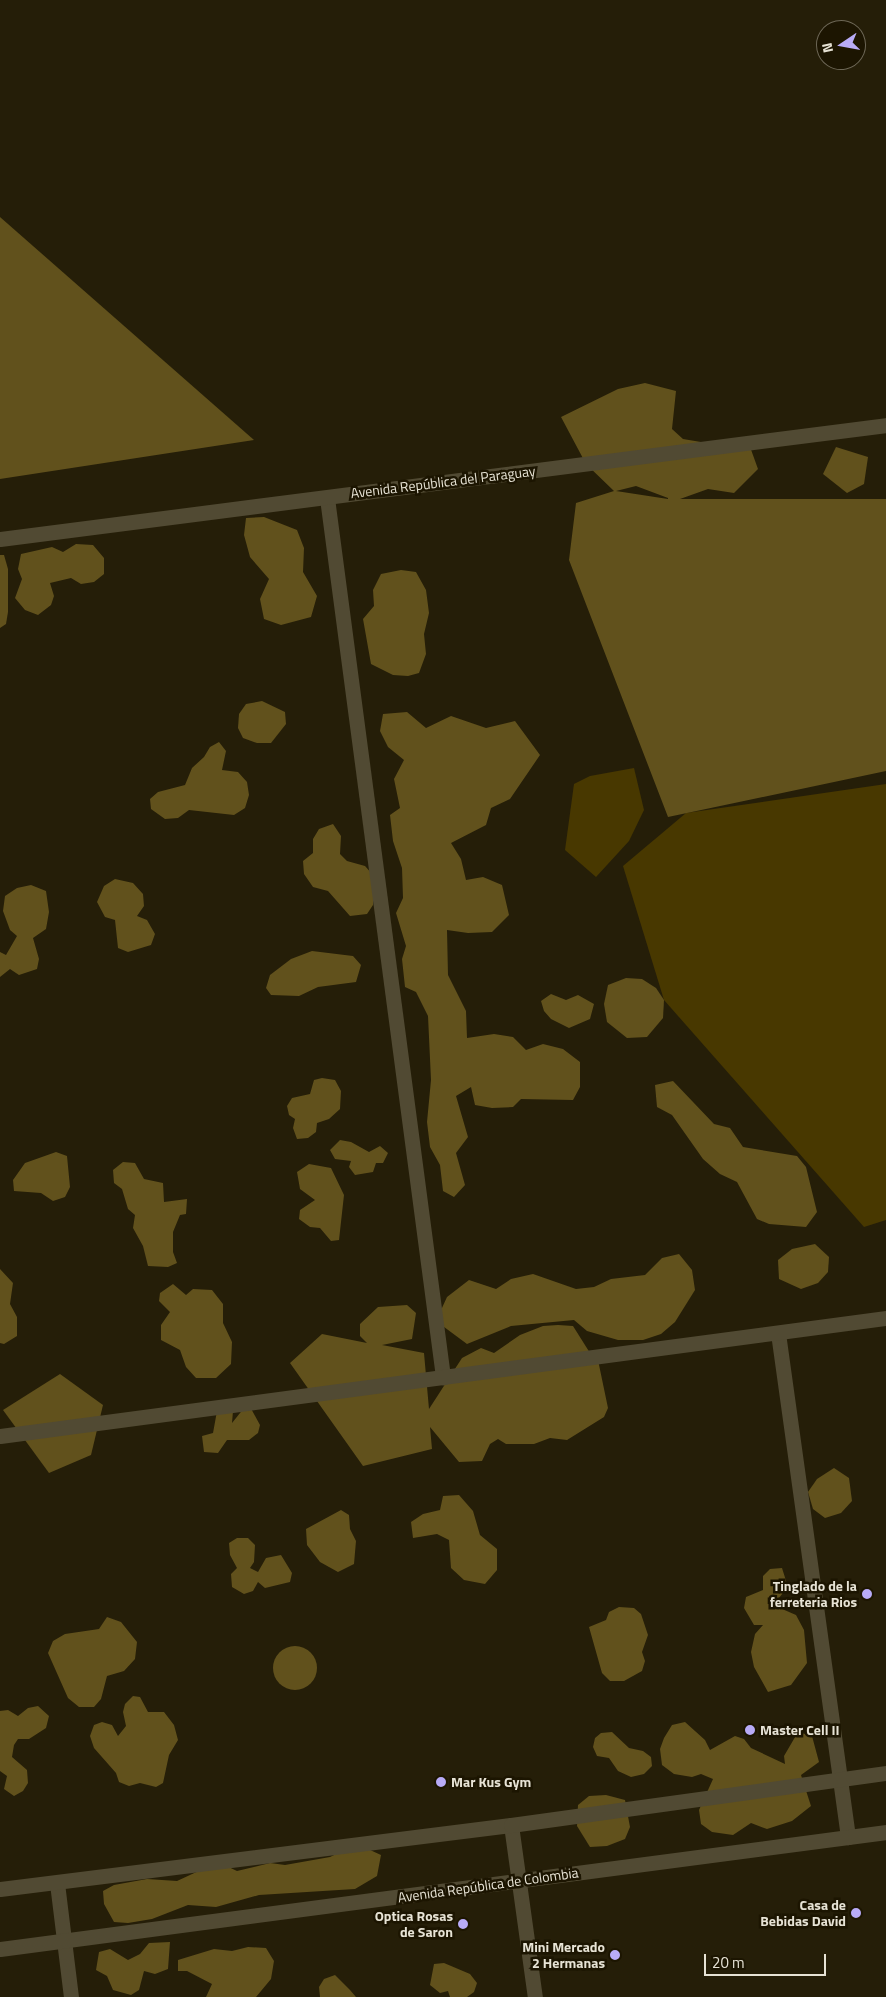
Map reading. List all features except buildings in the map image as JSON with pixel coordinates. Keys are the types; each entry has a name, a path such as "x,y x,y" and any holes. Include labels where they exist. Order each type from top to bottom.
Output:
{"street":[{"name":"Avenida República del Paraguay","path":"0,539 886,424"},
{"path":"327,498 443,1377"},
{"path":"0,1436 886,1318"},
{"path":"778,1333 848,1837"},
{"path":"0,1889 511,1825 839,1778 886,1773"},
{"path":"511,1825 535,1997"},
{"name":"Avenida República de Colombia","path":"0,1949 886,1832"},
{"path":"57,1883 71,1997"}],"shaded area":[{"path":"0,217 254,440 0,479"},
{"path":"645,383 676,391 672,429 683,439 725,446 749,444 758,469 734,493 708,489 680,499 886,499 886,771 668,817 569,560 576,503 614,491 586,464 561,417 618,389","holes":["636,486 668,499 616,491"]},
{"path":"836,447 868,457 864,484 847,493 823,474"},
{"path":"264,517 297,530 304,548 303,572 317,596 311,617 281,625 264,619 260,599 269,579 250,557 244,535 246,518"},
{"path":"76,544 93,545 104,558 104,574 94,582 81,584 71,578 50,583 54,596 51,605 38,615 25,610 15,598 22,579 18,569 21,554 52,547 63,552"},
{"path":"0,555 4,555 8,569 8,612 6,624 0,628"},
{"path":"401,570 416,572 426,590 429,613 424,634 426,654 419,673 408,676 393,675 371,664 363,619 374,606 373,590 381,574"},
{"path":"262,701 285,712 286,724 271,743 257,743 243,738 238,728 239,714 246,704"},
{"path":"407,712 426,728 451,716 486,728 515,721 540,755 510,799 491,808 486,825 451,843 461,859 466,880 483,877 502,885 509,915 492,932 468,933 447,930 448,975 466,1011 467,1038 494,1034 513,1037 526,1050 543,1044 563,1049 580,1062 580,1087 573,1100 521,1099 513,1107 492,1108 475,1105 471,1087 456,1096 468,1137 456,1153 465,1185 454,1197 443,1191 440,1165 430,1147 427,1122 431,1080 428,1016 416,992 405,987 402,959 406,946 396,913 403,898 402,868 393,841 390,815 400,808 394,779 404,760 388,747 380,731 383,714"},
{"path":"219,742 226,751 222,770 238,772 247,782 249,795 245,808 234,815 189,810 178,818 165,819 151,809 150,799 158,792 185,785 192,768 204,757 210,747"},
{"path":"634,768 644,810 629,841 596,877 565,850 574,784 590,776"},
{"path":"886,784 886,1220 864,1227 664,1000 623,866 686,813"},
{"path":"333,824 341,836 340,854 347,861 365,866 374,876 373,905 367,914 350,916 328,891 313,887 304,874 303,861 313,853 313,839 319,829"},
{"path":"115,879 133,883 143,894 144,906 137,916 147,920 155,934 151,945 128,952 118,948 115,920 105,917 97,902 104,886"},
{"path":"31,885 46,891 49,912 46,929 33,938 39,959 37,969 19,975 10,969 0,977 0,952 6,955 17,936 10,930 3,911 5,896 17,888"},
{"path":"312,951 353,956 361,965 356,982 318,987 299,996 271,995 266,988 270,975 291,959"},
{"path":"626,978 642,979 656,988 664,1000 663,1018 647,1037 627,1038 607,1022 604,1004 608,985"},
{"path":"551,994 566,1000 578,995 594,1004 590,1019 569,1028 551,1019 544,1011 541,1001"},
{"path":"322,1078 335,1080 341,1091 340,1109 329,1119 317,1123 316,1132 308,1138 297,1139 293,1128 295,1119 289,1115 287,1106 292,1098 310,1094 314,1080"},
{"path":"673,1081 714,1124 730,1128 743,1147 797,1156 806,1167 817,1212 806,1227 769,1224 757,1219 737,1182 720,1174 703,1159 672,1115 657,1107 655,1085"},
{"path":"340,1140 351,1142 369,1152 380,1146 388,1153 383,1163 376,1163 373,1172 355,1175 349,1167 351,1161 335,1159 330,1150"},
{"path":"56,1152 67,1156 70,1187 65,1197 53,1201 41,1193 14,1191 13,1180 25,1163"},
{"path":"123,1162 135,1163 144,1179 163,1183 164,1202 187,1199 186,1214 180,1215 173,1232 173,1252 177,1263 168,1267 148,1266 143,1246 133,1228 135,1215 128,1209 122,1189 114,1183 113,1170"},
{"path":"309,1164 331,1168 344,1195 339,1240 331,1241 320,1228 310,1227 299,1219 300,1210 315,1200 300,1189 297,1172"},
{"path":"815,1244 829,1257 828,1272 818,1283 801,1289 779,1279 778,1260 792,1249"},
{"path":"679,1254 692,1270 695,1290 675,1322 661,1334 643,1340 618,1340 587,1331 574,1320 511,1326 467,1344 436,1321 447,1297 469,1280 496,1289 511,1279 533,1274 576,1289 594,1287 611,1279 645,1275 662,1258"},
{"path":"0,1269 13,1283 10,1304 17,1317 17,1336 4,1344 0,1343"},
{"path":"173,1284 186,1295 193,1289 212,1290 223,1304 223,1323 232,1342 231,1364 216,1378 196,1378 186,1367 180,1350 161,1340 161,1325 170,1312 159,1301 160,1293"},
{"path":"407,1305 416,1313 412,1339 382,1345 424,1353 429,1409 462,1358 481,1348 494,1353 520,1335 543,1326 558,1325 573,1326 590,1353 598,1360 608,1408 604,1417 567,1440 550,1438 534,1444 506,1444 498,1439 490,1444 482,1461 459,1462 430,1427 432,1449 363,1466 290,1363 322,1334 367,1343 360,1336 360,1324 378,1307"},
{"path":"60,1374 103,1405 91,1455 49,1473 3,1410"},
{"path":"248,1403 260,1425 258,1433 249,1440 227,1440 218,1453 204,1452 202,1436 213,1433 217,1411 233,1411 232,1423"},
{"path":"834,1468 849,1478 852,1501 841,1513 825,1518 813,1509 808,1492 817,1479"},
{"path":"459,1495 473,1511 480,1535 497,1549 497,1570 485,1584 464,1580 451,1568 449,1540 437,1534 413,1538 411,1522 423,1514 440,1510 443,1496"},
{"path":"341,1510 349,1515 350,1529 356,1541 354,1564 338,1572 320,1562 307,1545 306,1529"},
{"path":"237,1538 248,1538 255,1545 254,1562 250,1568 258,1572 266,1558 281,1555 292,1573 290,1582 265,1588 258,1582 253,1591 244,1594 232,1587 231,1574 237,1568 230,1555 229,1543"},
{"path":"782,1568 788,1587 773,1605 796,1615 804,1630 807,1663 791,1685 768,1692 754,1667 751,1652 755,1634 763,1625 754,1625 744,1608 746,1597 763,1590 763,1576 770,1569"},
{"path":"619,1607 634,1608 641,1614 648,1635 642,1652 645,1661 642,1671 624,1681 610,1681 602,1673 589,1627 606,1620 609,1612"},
{"path":"107,1617 121,1622 137,1642 135,1659 124,1671 107,1676 101,1699 94,1707 79,1707 68,1698 48,1653 53,1641 65,1634 99,1629"},
{"path":"295,1646 307,1650 313,1656 317,1668 313,1680 307,1686 295,1690 283,1686 277,1680 273,1668 277,1656 283,1650"},
{"path":"133,1696 140,1697 148,1712 164,1712 174,1725 178,1740 169,1755 163,1783 156,1787 140,1783 129,1786 119,1782 116,1773 94,1748 90,1736 94,1725 102,1722 112,1725 118,1736 126,1726 123,1712 125,1704"},
{"path":"38,1706 49,1716 46,1728 29,1739 18,1739 14,1745 12,1757 27,1770 28,1783 23,1791 14,1796 4,1789 7,1776 0,1771 0,1711 8,1710 18,1716 28,1708"},
{"path":"685,1722 705,1740 710,1750 735,1736 744,1739 751,1748 785,1764 784,1756 798,1732 812,1736 819,1762 801,1775 811,1806 792,1821 767,1829 751,1823 733,1835 712,1832 701,1824 699,1810 713,1779 701,1774 692,1777 674,1774 662,1765 660,1749 664,1738 672,1725"},
{"path":"612,1732 629,1748 643,1751 651,1757 652,1766 644,1774 631,1777 618,1771 609,1758 597,1756 593,1747 595,1738 601,1733"},
{"path":"606,1795 625,1800 630,1827 625,1839 607,1846 590,1847 577,1826 578,1805 589,1796"},
{"path":"357,1844 381,1855 377,1876 355,1889 259,1895 216,1907 188,1905 152,1919 128,1923 114,1922 104,1904 103,1891 114,1885 147,1879 177,1881 218,1862 237,1871 270,1863 285,1865 330,1857"},
{"path":"170,1942 168,1969 155,1974 144,1971 139,1990 131,1995 113,1990 107,1976 96,1970 99,1952 110,1949 128,1960 140,1954 149,1943"},
{"path":"248,1947 266,1948 274,1961 271,1979 256,1997 206,1997 212,1984 187,1971 178,1971 178,1960 214,1949 232,1951"},
{"path":"444,1963 470,1974 477,1983 474,1992 467,1997 450,1997 448,1991 440,1993 430,1985 434,1964"},
{"path":"335,1975 356,1997 320,1997 319,1987 324,1979"}],"place":[{"name":"Tinglado de la ferreteria Rios","path":"867,1594"},
{"name":"Master Cell II","path":"750,1730"},
{"name":"Mar Kus Gym","path":"441,1782"},
{"name":"Casa de Bebidas David","path":"856,1913"},
{"name":"Optica Rosas de Saron","path":"463,1924"},
{"name":"Mini Mercado 2 Hermanas","path":"615,1955"}]}
